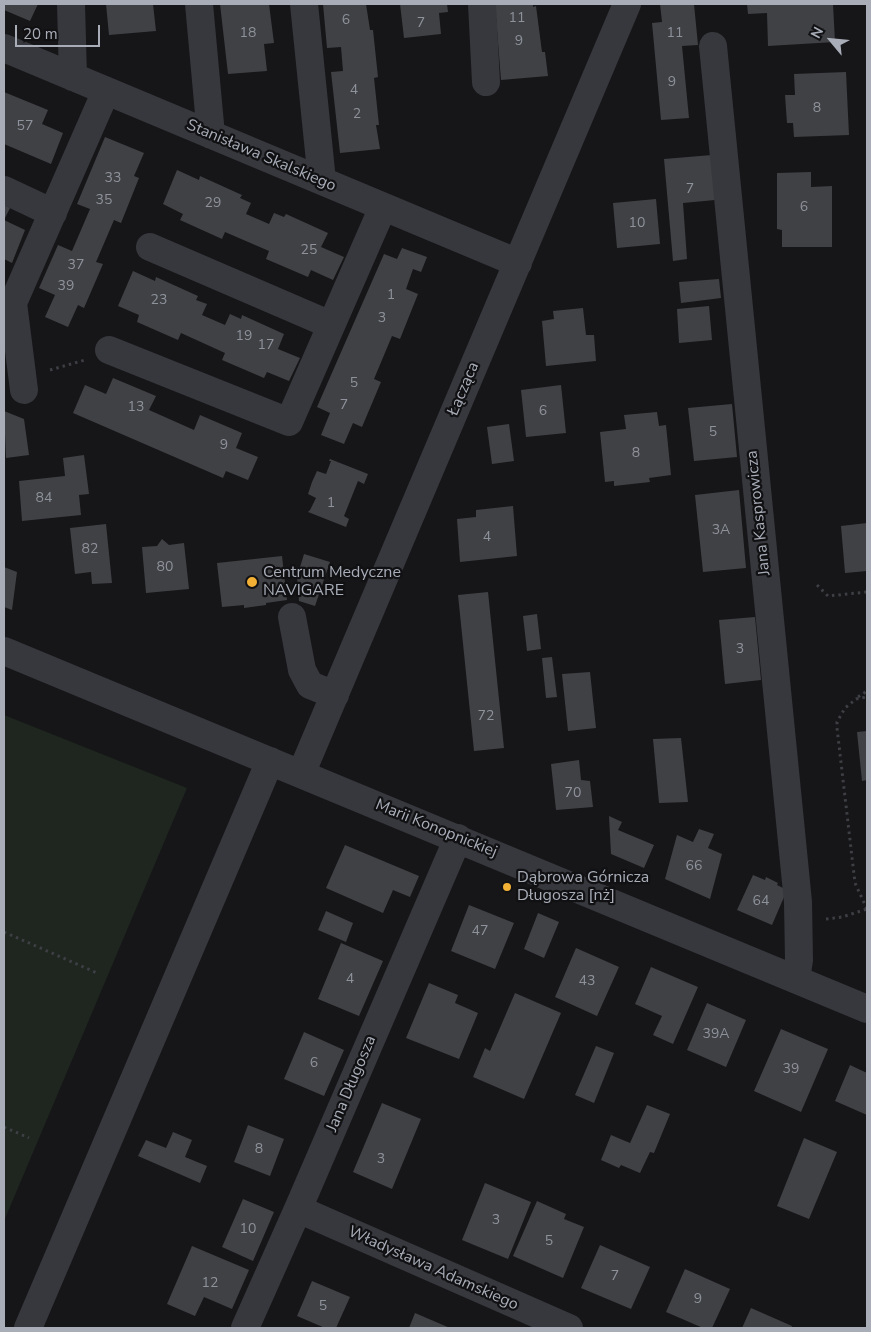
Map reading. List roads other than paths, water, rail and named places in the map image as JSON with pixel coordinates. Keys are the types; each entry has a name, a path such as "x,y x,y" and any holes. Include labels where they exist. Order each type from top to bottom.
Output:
{"street":[{"path":"71,4 73,77"},
{"path":"199,4 211,135"},
{"path":"304,4 322,181"},
{"path":"482,4 486,82"},
{"name":"Łącząca","path":"301,774 628,4"},
{"name":"Jana Kasprowicza","path":"713,46 798,902 800,960 796,979"},
{"name":"Stanisława Skalskiego","path":"4,48 518,263"},
{"path":"24,385 9,300 53,213 106,91"},
{"path":"4,190 53,213"},
{"path":"109,350 289,422 383,207"},
{"path":"150,248 331,325"},
{"path":"292,617 302,670 310,685 335,695"},
{"name":"Marii Konopnickiej","path":"4,651 867,1009"},
{"path":"28,1328 270,761"},
{"name":"Jana Długosza","path":"244,1328 298,1209 458,838"},
{"name":"Władysława Adamskiego","path":"298,1209 569,1328"}],"place":[{"name":"Centrum Medyczne NAVIGARE","path":"252,582"},
{"name":"Dąbrowa Górnicza Długosza [nż]","path":"507,887"}]}
